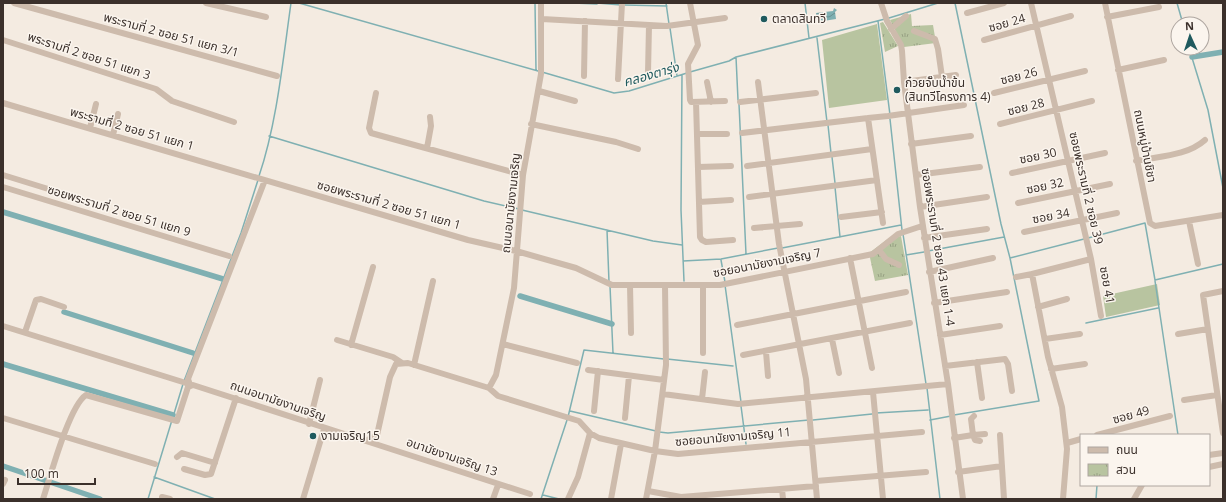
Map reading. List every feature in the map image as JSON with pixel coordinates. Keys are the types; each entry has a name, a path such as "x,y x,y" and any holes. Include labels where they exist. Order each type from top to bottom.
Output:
{"street":[{"name":"พระรามที่ 2 ซอย 51 แยก 3/1","path":"14,3 277,76"},
{"path":"206,3 266,17"},
{"path":"690,3 698,44 688,67 691,102 725,101"},
{"name":"ซอยพระรามที่ 2 ซอย 43 แยก 1-4","path":"881,3 887,21 901,46 907,113 922,226 948,384 958,472 963,499"},
{"path":"967,13 1004,3"},
{"name":"ซอยพระรามที่ 2 ซอย 39","path":"1016,277 1091,258 1031,3"},
{"name":"ถนนหมู่บ้านชิชา","path":"1105,3 1149,222 1151,225 1155,226 1221,215"},
{"name":"ถนนอนามัยงามเจริญ","path":"489,388 496,375 514,288 523,175 531,124 539,91 541,71 541,5"},
{"path":"618,79 622,5"},
{"path":"1107,17 1159,7"},
{"path":"892,29 906,16"},
{"name":"ซอย 24","path":"984,40 1071,16"},
{"path":"542,19 667,26 725,18"},
{"path":"584,76 585,21"},
{"path":"648,73 649,25"},
{"path":"914,31 935,39 942,77"},
{"name":"พระรามที่ 2 ซอย 51 แยก 3","path":"3,40 156,89 172,101 234,122"},
{"path":"1118,70 1164,60"},
{"name":"ซอย 26","path":"994,93 1085,71"},
{"path":"904,82 956,75"},
{"path":"707,82 711,102"},
{"path":"758,82 776,226 809,398 817,499"},
{"path":"539,91 575,101"},
{"path":"376,93 370,131 523,175"},
{"path":"740,102 816,93"},
{"name":"ซอย 28","path":"1000,124 1092,101"},
{"path":"696,102 699,202 702,240 706,242 733,240"},
{"name":"พระรามที่ 2 ซอย 51 แยก 1","path":"3,103 256,177"},
{"path":"90,128 96,104"},
{"path":"742,133 764,132 892,116 964,105"},
{"path":"113,135 118,114"},
{"path":"427,148 431,126 430,117"},
{"path":"868,118 883,223"},
{"path":"531,124 616,142 638,149"},
{"path":"697,134 727,134"},
{"path":"911,144 971,136"},
{"path":"1136,161 1192,150 1205,140"},
{"path":"746,166 872,149"},
{"name":"ซอย 30","path":"1012,173 1105,153"},
{"path":"698,167 731,166"},
{"path":"916,175 980,166"},
{"path":"3,175 58,192"},
{"name":"ซอยพระรามที่ 2 ซอย 51 แยก 1","path":"256,177 468,240 516,251"},
{"path":"43,499 64,437 79,402 86,395 177,421 190,386 188,379 264,180"},
{"path":"749,197 877,180"},
{"name":"ซอย 32","path":"1018,203 1110,184"},
{"name":"ซอยพระรามที่ 2 ซอย 51 แยก 9","path":"3,187 229,256"},
{"path":"920,207 987,198"},
{"path":"699,202 731,200"},
{"path":"841,217 882,212"},
{"name":"ซอย 34","path":"1024,232 1117,214"},
{"path":"1189,221 1198,264"},
{"path":"754,228 800,224"},
{"name":"ซอยอนามัยงามเจริญ 7","path":"516,251 576,268 612,285 723,284 874,254 898,234 922,226"},
{"path":"924,238 987,229"},
{"path":"879,250 886,259 899,265"},
{"path":"850,258 872,368"},
{"path":"930,272 994,258"},
{"name":"ซอย 41","path":"1091,258 1101,316"},
{"path":"351,345 373,267"},
{"path":"1032,274 1045,339 1062,407 1067,443 1063,499"},
{"path":"414,365 433,281"},
{"path":"630,285 631,333"},
{"path":"646,499 655,451 666,365 664,285"},
{"path":"703,285 703,352"},
{"path":"1223,291 1203,295 1223,433"},
{"path":"738,325 906,292"},
{"path":"934,303 1007,292"},
{"path":"25,332 36,300 41,299 64,307"},
{"path":"1038,306 1067,299"},
{"path":"743,355 766,352 910,323"},
{"name":"ถนนอนามัยงามเจริญ","path":"3,326 186,383 190,386 193,385 236,398 324,429 366,441"},
{"path":"940,335 1000,326"},
{"path":"1178,334 1208,329"},
{"path":"1045,339 1080,334"},
{"path":"832,339 839,373"},
{"path":"337,340 393,357 402,363"},
{"path":"503,344 577,363"},
{"path":"766,352 768,376"},
{"path":"945,366 1006,360 1012,391"},
{"path":"977,362 982,398"},
{"path":"366,441 377,436 392,371 396,364 402,363 414,365 489,388"},
{"path":"1052,369 1085,364"},
{"path":"588,370 664,380"},
{"path":"594,411 598,371"},
{"path":"702,399 704,372"},
{"path":"625,418 629,376"},
{"path":"309,424 320,380"},
{"path":"663,394 738,404 948,384"},
{"name":"ซอยอนามัยงามเจริญ 11","path":"489,388 498,396 579,421 590,433 599,438 655,451 678,454 922,432"},
{"path":"874,392 883,499"},
{"path":"1184,400 1217,395"},
{"path":"184,469 209,476 215,463 236,398"},
{"path":"974,416 971,419 973,435 975,440 980,442"},
{"name":"ซอย 49","path":"1105,434 1120,432 1170,416"},
{"path":"3,418 155,464"},
{"path":"303,499 324,429"},
{"path":"570,498 578,477 590,433"},
{"path":"954,438 985,434"},
{"path":"1000,435 1004,499"},
{"path":"1067,443 1080,439"},
{"name":"อนามัยงามเจริญ 13","path":"366,441 498,485 530,494"},
{"path":"611,499 621,444"},
{"path":"177,457 182,453 215,463"},
{"path":"1210,455 1223,453"},
{"path":"1210,466 1223,464"},
{"path":"958,472 1002,466"},
{"path":"648,491 681,497 782,489 881,476 926,472"},
{"path":"493,499 498,485"},
{"path":"1134,499 1141,486"},
{"path":"782,489 783,499"},
{"path":"162,497 170,499"}],"green space":[{"path":"911,14 912,26 933,25 936,43 904,47 890,20"},
{"path":"883,22 898,46 885,52 880,23"},
{"path":"877,24 887,100 829,108 822,40"},
{"path":"901,236 908,275 875,281 869,253 889,238"},
{"path":"1157,284 1160,305 1106,317 1103,296"}],"water":[{"path":"834,8 837,10 835,12 836,19 817,22 816,13 833,11"}],"waterway":[{"path":"259,176 275,113 291,3"},
{"name":"คลองตารุ่ง","path":"299,3 538,71"},
{"path":"535,3 536,70"},
{"path":"573,3 597,4"},
{"path":"597,3 621,5"},
{"path":"666,3 669,24"},
{"path":"805,3 809,38"},
{"name":"คลองตารุ่ง","path":"889,18 938,3"},
{"path":"954,415 1039,401 955,3"},
{"path":"1177,3 1181,16"},
{"path":"625,5 667,6"},
{"name":"คลองตารุ่ง","path":"690,72 729,61 736,57 885,19"},
{"path":"878,21 890,115"},
{"path":"670,28 677,76"},
{"path":"817,38 827,122"},
{"path":"1192,57 1223,52"},
{"path":"1191,56 1208,110 1223,188"},
{"path":"736,57 738,100"},
{"name":"คลองตารุ่ง","path":"542,72 614,93 629,91 687,73"},
{"path":"682,75 681,210 684,281"},
{"path":"739,104 746,254"},
{"path":"890,119 902,230"},
{"path":"828,125 831,153"},
{"path":"269,136 484,201 519,209"},
{"path":"832,157 835,183"},
{"path":"184,381 241,233 258,180"},
{"path":"835,187 840,237"},
{"path":"522,210 653,241 682,245"},
{"path":"3,212 223,279"},
{"path":"1088,238 1145,223 1155,280 1223,264"},
{"path":"782,248 901,225"},
{"path":"607,230 609,282"},
{"path":"903,234 926,384"},
{"path":"928,251 1004,237"},
{"path":"1010,258 1084,239"},
{"path":"683,261 721,259 778,248"},
{"path":"906,255 924,252"},
{"path":"721,260 725,282"},
{"path":"1155,281 1178,434"},
{"path":"725,285 741,402"},
{"path":"610,286 613,353"},
{"path":"520,296 612,324"},
{"path":"1086,323 1158,308"},
{"path":"64,312 193,353"},
{"path":"568,417 584,350 664,359"},
{"path":"667,359 733,366"},
{"path":"3,364 173,415"},
{"path":"173,417 183,384"},
{"path":"927,388 940,499"},
{"path":"741,406 746,444"},
{"path":"876,413 928,410"},
{"path":"570,411 656,431"},
{"path":"813,420 872,414"},
{"path":"930,420 951,416"},
{"path":"148,499 172,420"},
{"path":"541,499 567,420"},
{"path":"659,432 668,433 809,420"},
{"path":"3,466 100,499"},
{"path":"154,477 215,499"},
{"path":"1096,499 1097,486"},
{"path":"543,495 559,499"}],"place":[{"name":"ตลาดสินทวี","path":"764,19"},
{"name":"ก๋วยจั๊บน้ำข้น (สินทวีโครงการ 4)","path":"897,90"},
{"name":"งามเจริญ15","path":"313,436"}]}
